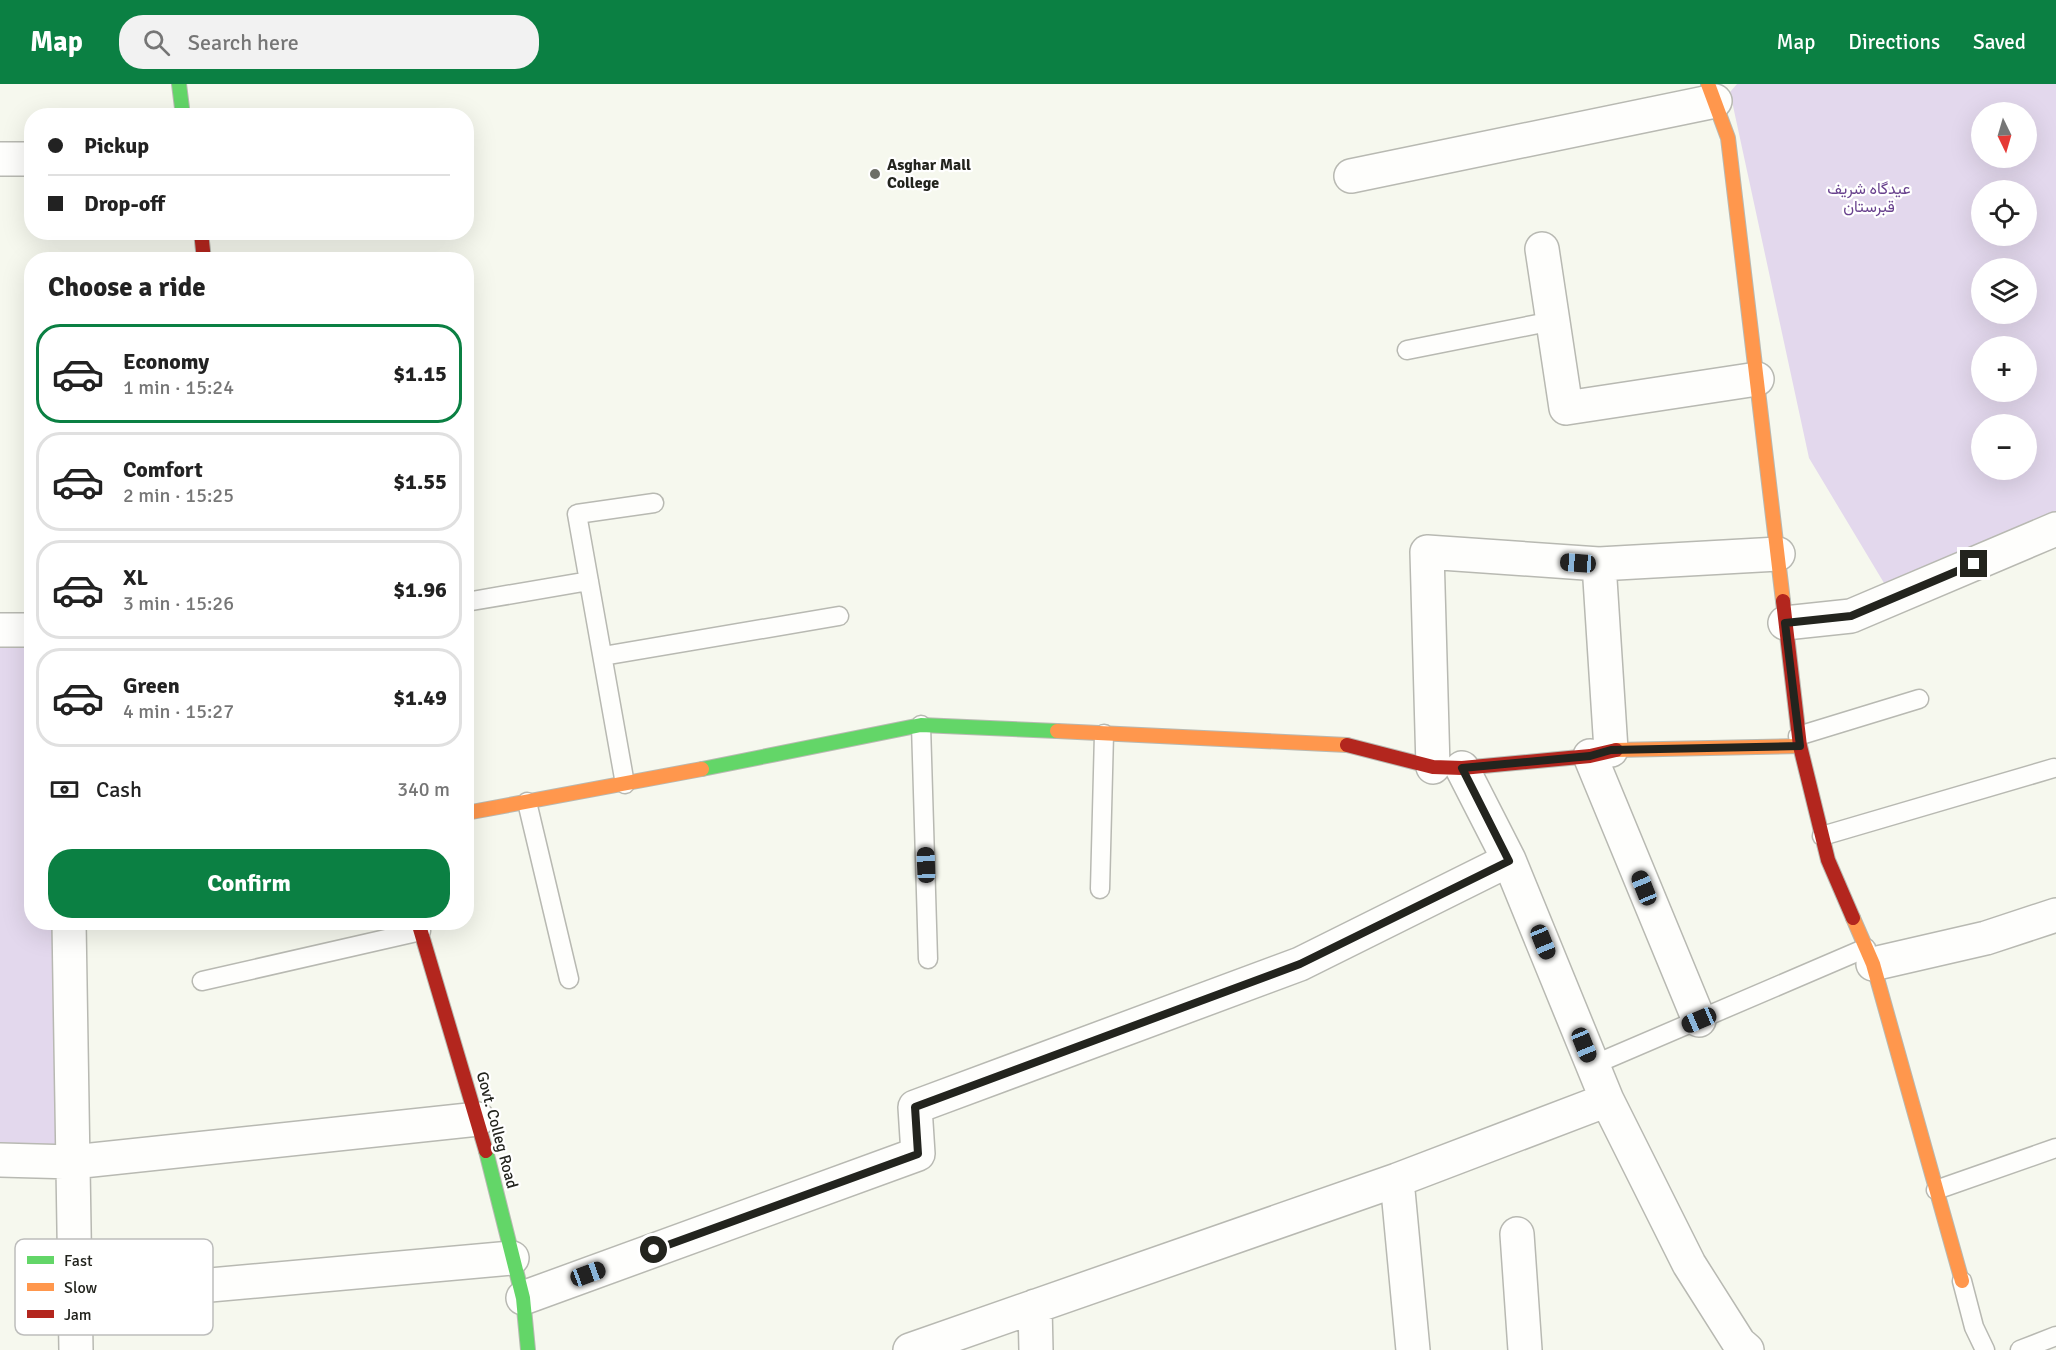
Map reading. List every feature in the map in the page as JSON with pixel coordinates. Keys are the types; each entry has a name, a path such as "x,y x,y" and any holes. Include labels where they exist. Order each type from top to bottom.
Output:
{"street":[{"path":"179,84 182,108"},
{"path":"1351,176 1711,93 1728,138 1799,741 1828,860 1869,956 1962,1281"},
{"path":"0,159 24,159"},
{"path":"1542,249 1566,408 1757,379"},
{"path":"1785,623 1851,616 2056,529"},
{"path":"1747,1350 1739,1343 1689,1264 1607,1100 1509,861 1448,767 1427,552 1599,564 1778,554"},
{"path":"1599,564 1600,753 1699,1020"},
{"path":"0,630 24,630"},
{"path":"474,812 921,725 1348,745 1448,767 1600,753 1799,741"},
{"path":"523,1298 918,1154 915,1107 1300,964 1509,861"},
{"path":"1869,956 1986,938 2056,915"},
{"path":"69,930 74,1239"},
{"name":"Govt. Colleg Road","path":"421,930 478,1119 523,1298 528,1350"},
{"path":"910,1350 1397,1180 1607,1100"},
{"path":"0,1160 73,1162 478,1119"},
{"path":"1397,1180 1413,1350"},
{"path":"1517,1234 1525,1350"},
{"path":"213,1285 512,1258"},
{"path":"1035,1306 1036,1350"},
{"path":"76,1335 76,1350"}],"lane":[{"path":"1407,351 1553,321"},
{"path":"625,784 578,514 654,503"},
{"path":"474,601 590,581"},
{"path":"603,656 839,616"},
{"path":"1799,741 1919,699"},
{"path":"921,725 928,959"},
{"path":"1100,890 1104,734"},
{"path":"1822,836 2054,768"},
{"path":"527,802 569,979"},
{"path":"202,981 408,930"},
{"path":"1593,1065 1699,1020 1869,956"},
{"path":"1936,1190 2056,1148"},
{"path":"1962,1281 1974,1327 1985,1350"},
{"path":"2020,1350 2056,1336"}],"green space":[{"name":"عیدگاہ شریف قبرستان","path":"1737,84 2056,84 2056,514 1884,583 1809,458 1730,92"},
{"path":"0,630 24,630 24,930 69,930 73,1162 0,1160"}],"traffic: fast":[{"path":"179,84 182,108"},
{"path":"702,769 921,725 1057,731"},
{"path":"486,1151 523,1298 528,1350"}],"traffic: slow":[{"path":"1708,84 1728,138 1783,601"},
{"path":"1057,731 1347,745"},
{"path":"1616,750 1800,746"},
{"path":"474,812 702,769"},
{"path":"1853,918 1873,964 1962,1281"}],"traffic: jam":[{"path":"202,240 203,252"},
{"path":"1783,601 1800,746 1828,860 1853,918"},
{"path":"1347,745 1433,767 1462,768 1590,756 1616,750"},
{"path":"420,930 486,1151"}],"place":[{"name":"Asghar Mall College","path":"875,174"}],"route":[{"path":"654,1250 918,1154 915,1107 1300,964 1509,861 1462,768 1590,756 1611,750 1800,746 1785,623 1851,616 1974,564"}]}
